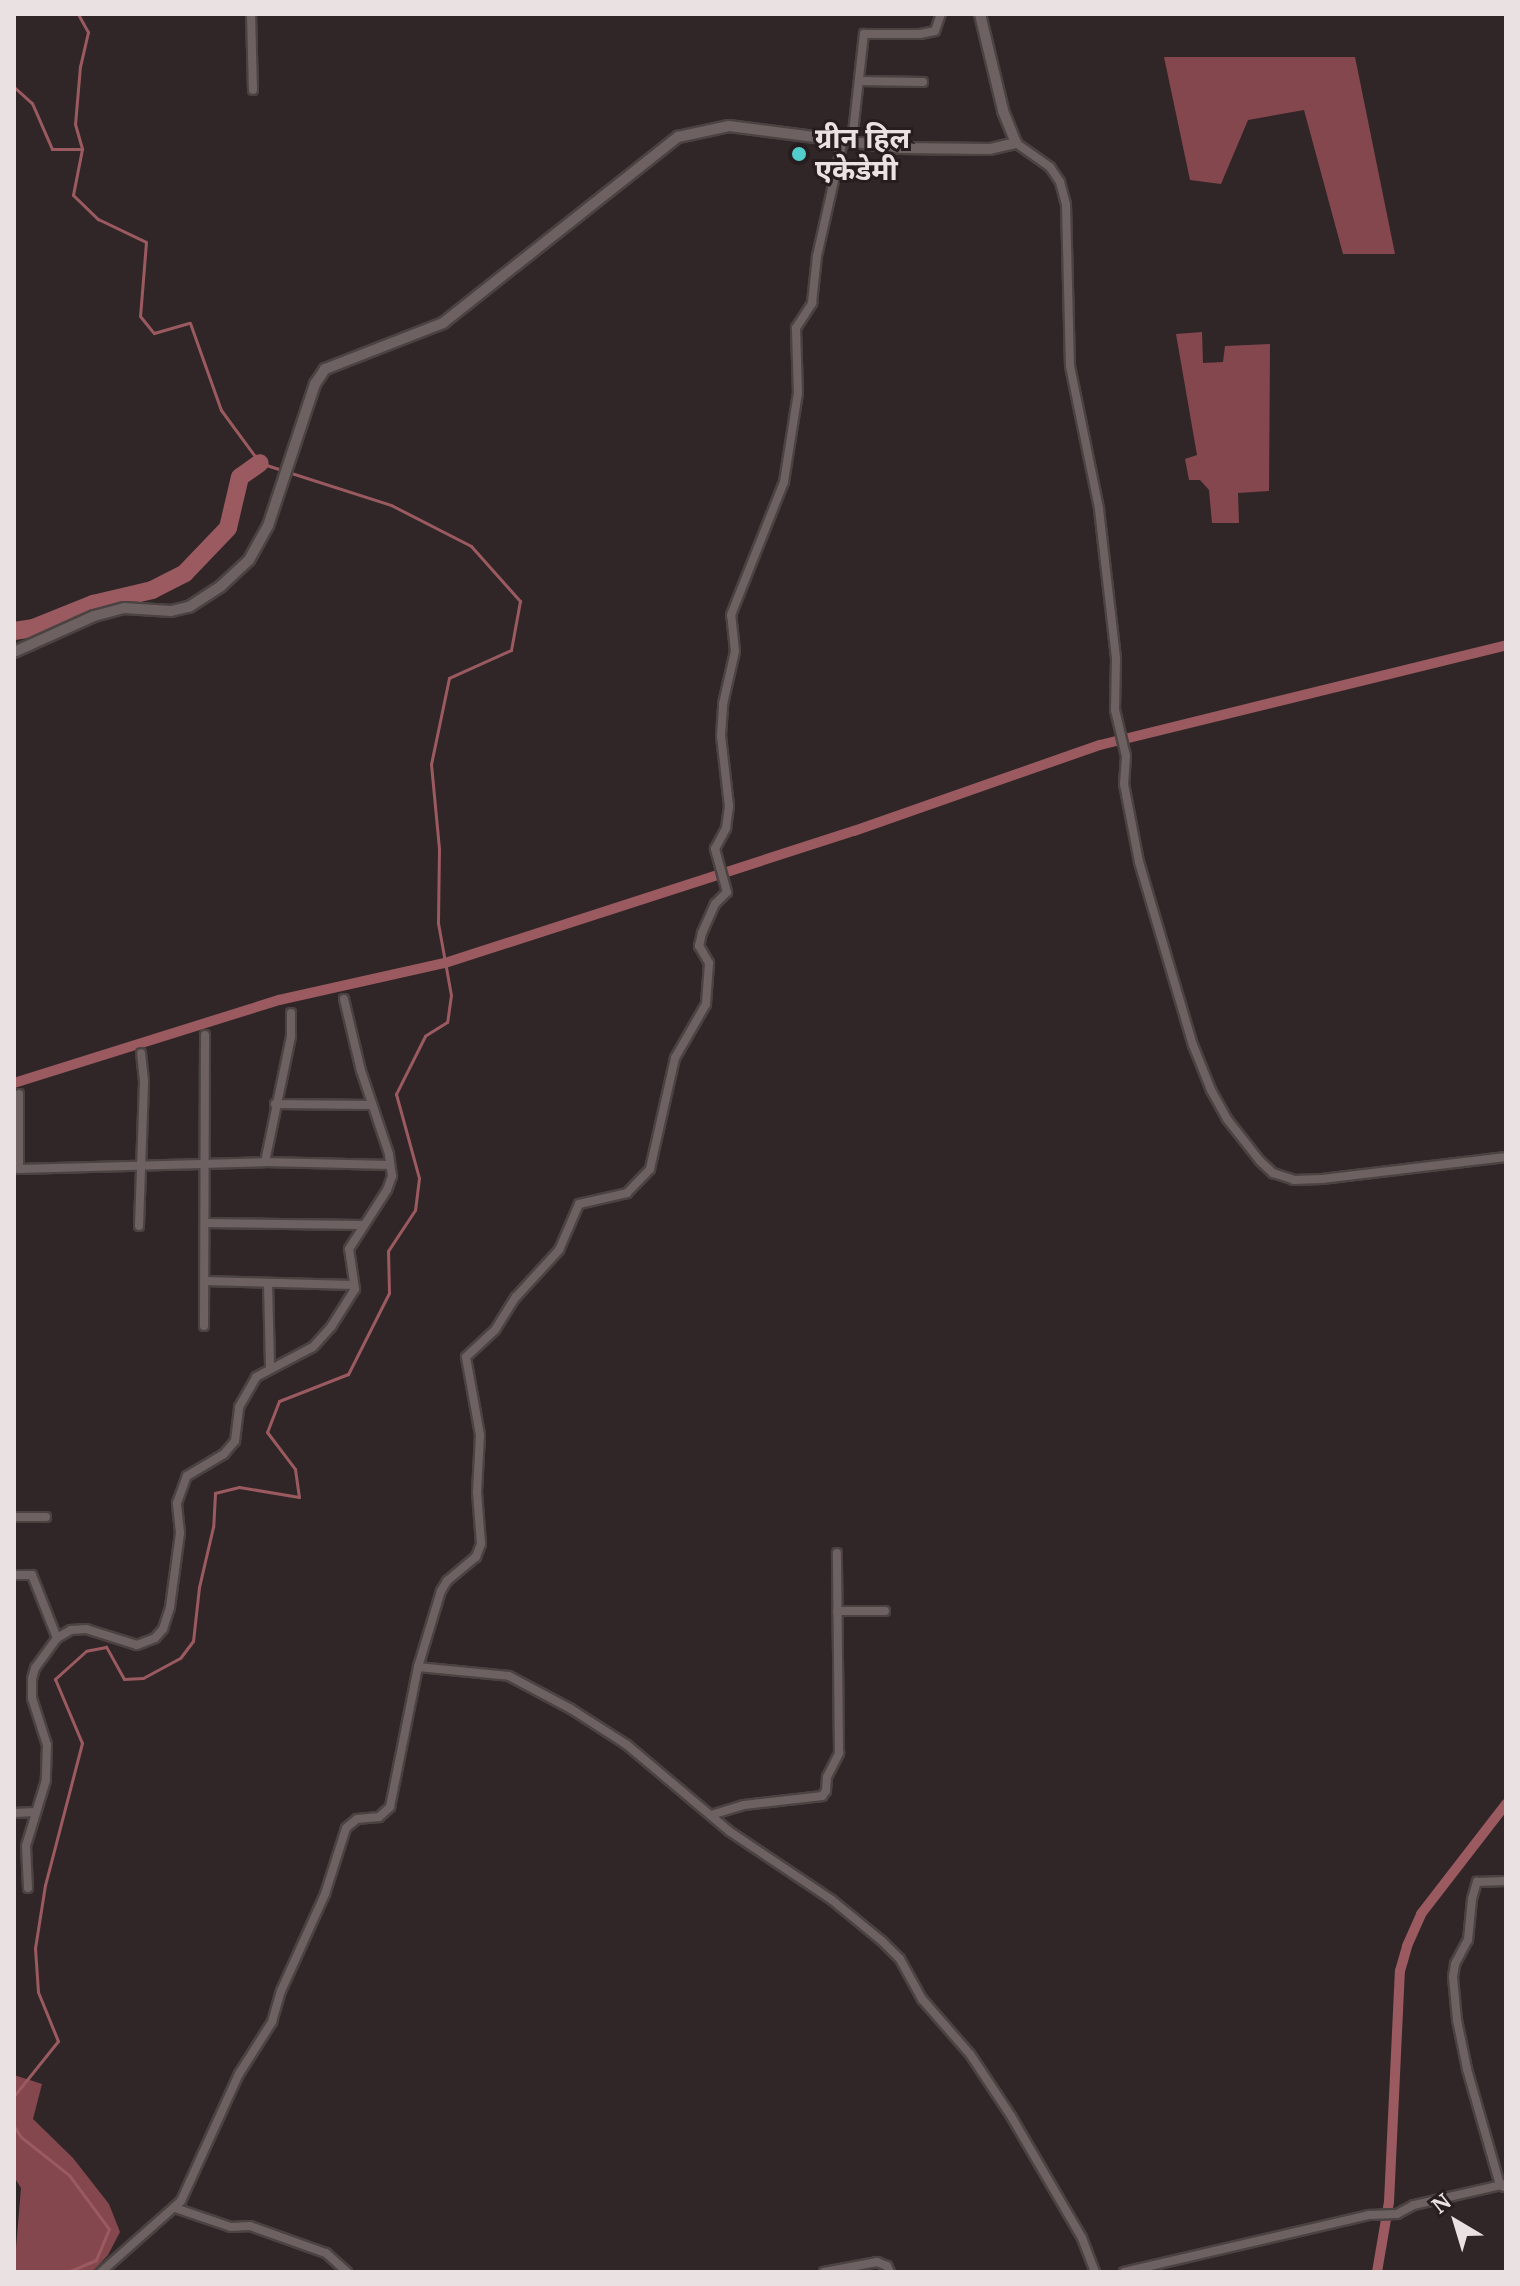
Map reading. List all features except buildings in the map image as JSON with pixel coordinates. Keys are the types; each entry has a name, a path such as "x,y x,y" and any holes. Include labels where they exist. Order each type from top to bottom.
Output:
{"street":[{"path":"251,14 253,90"},
{"path":"101,2272 175,2208 239,2074 272,2022 281,1991 325,1894 346,1828 357,1819 379,1817 390,1807 418,1667 442,1586 473,1561 481,1544 477,1492 480,1435 466,1357 491,1336 516,1297 559,1250 579,1204 627,1193 650,1169 675,1058 706,1004 709,963 699,946 715,904 727,892 715,849 726,828 729,806 721,736 723,704 735,651 731,615 784,482 798,393 796,328 812,303 819,243 847,142 864,34 935,31 941,14"},
{"path":"980,14 1003,110 1016,143 1050,167 1060,182 1066,204 1070,366 1099,509 1116,658 1116,715 1126,750 1123,775 1139,862 1193,1045 1218,1104 1260,1161 1279,1176 1311,1180 1506,1157"},
{"path":"859,81 923,82"},
{"path":"14,652 94,616 124,608 171,611 189,607 221,586 249,560 268,526 315,384 325,369 443,323 678,137 729,126 847,142 944,150 990,149 1016,143"},
{"path":"28,1888 26,1846 46,1780 47,1745 32,1698 35,1668 57,1638 71,1630 86,1629 137,1645 155,1638 163,1629 175,1575 180,1533 177,1503 182,1485 198,1467 224,1454 235,1441 239,1407 246,1390 270,1367 313,1347 344,1308 354,1285 349,1249 361,1225 387,1190 392,1176 344,999"},
{"path":"265,1162 291,1036 291,1013"},
{"path":"204,1326 207,1163 205,1035"},
{"path":"139,1226 144,1081 141,1053"},
{"path":"19,1094 19,1169 265,1162 390,1165"},
{"path":"275,1104 371,1105"},
{"path":"206,1223 361,1225"},
{"path":"205,1281 354,1285"},
{"path":"268,1283 270,1367"},
{"path":"14,1517 46,1517"},
{"path":"711,1815 744,1805 822,1796 826,1791 827,1777 839,1753 837,1553"},
{"path":"14,1575 32,1575 57,1638"},
{"path":"837,1611 885,1611"},
{"path":"418,1667 509,1676 627,1745 711,1815 832,1900 900,1959 922,1999 970,2054 1018,2127 1082,2238 1095,2272"},
{"path":"14,1813 35,1812"},
{"path":"1124,2272 1369,2215 1397,2214 1414,2205 1504,2186 1467,2069 1457,2020 1453,1977 1455,1964 1468,1940 1477,1882 1506,1881"},
{"path":"175,2208 231,2227 250,2226 326,2253 347,2272"},
{"path":"824,2272 877,2262 887,2266 890,2272"}],"shaded area":[{"path":"1164,57 1355,57 1395,254 1343,254 1304,110 1248,120 1221,184 1190,180"},
{"path":"1202,332 1203,363 1223,362 1225,346 1270,344 1269,491 1238,493 1239,523 1212,523 1209,490 1200,480 1189,480 1185,459 1197,455 1176,334"},
{"path":"14,2075 42,2084 33,2119 73,2158 109,2204 120,2232 108,2255 92,2272 14,2272 21,2188 14,2177"}],"waterway":[{"path":"78,14 88,32 80,66 75,124 82,149"},
{"path":"14,87 32,103 52,149 82,149 73,195 98,219 146,242 140,316 154,333 190,323 221,410 260,463 391,505 471,546 520,601 511,650 449,678 431,764 439,849 438,923 451,995 447,1022 425,1036 396,1094 419,1178 415,1210 388,1251 389,1293 348,1374 279,1401 267,1432 295,1469 299,1497 239,1487 215,1493 213,1527 199,1587 193,1641 180,1658 143,1678 124,1679 106,1647 86,1651 55,1679 82,1743 45,1885 35,1948 38,1992 58,2041 14,2096"},
{"path":"14,631 33,628 93,604 152,590 185,573 228,528 240,477 260,463"},
{"path":"14,1083 279,1000 445,963 854,831 1100,745 1506,645"},
{"path":"1377,2272 1389,2202 1400,1971 1421,1914 1506,1804"},
{"path":"14,2126 21,2137 69,2175 109,2229 96,2260 68,2272"}],"place":[{"name":"ग्रीन हिल एकेडेमी","path":"799,154"}]}
